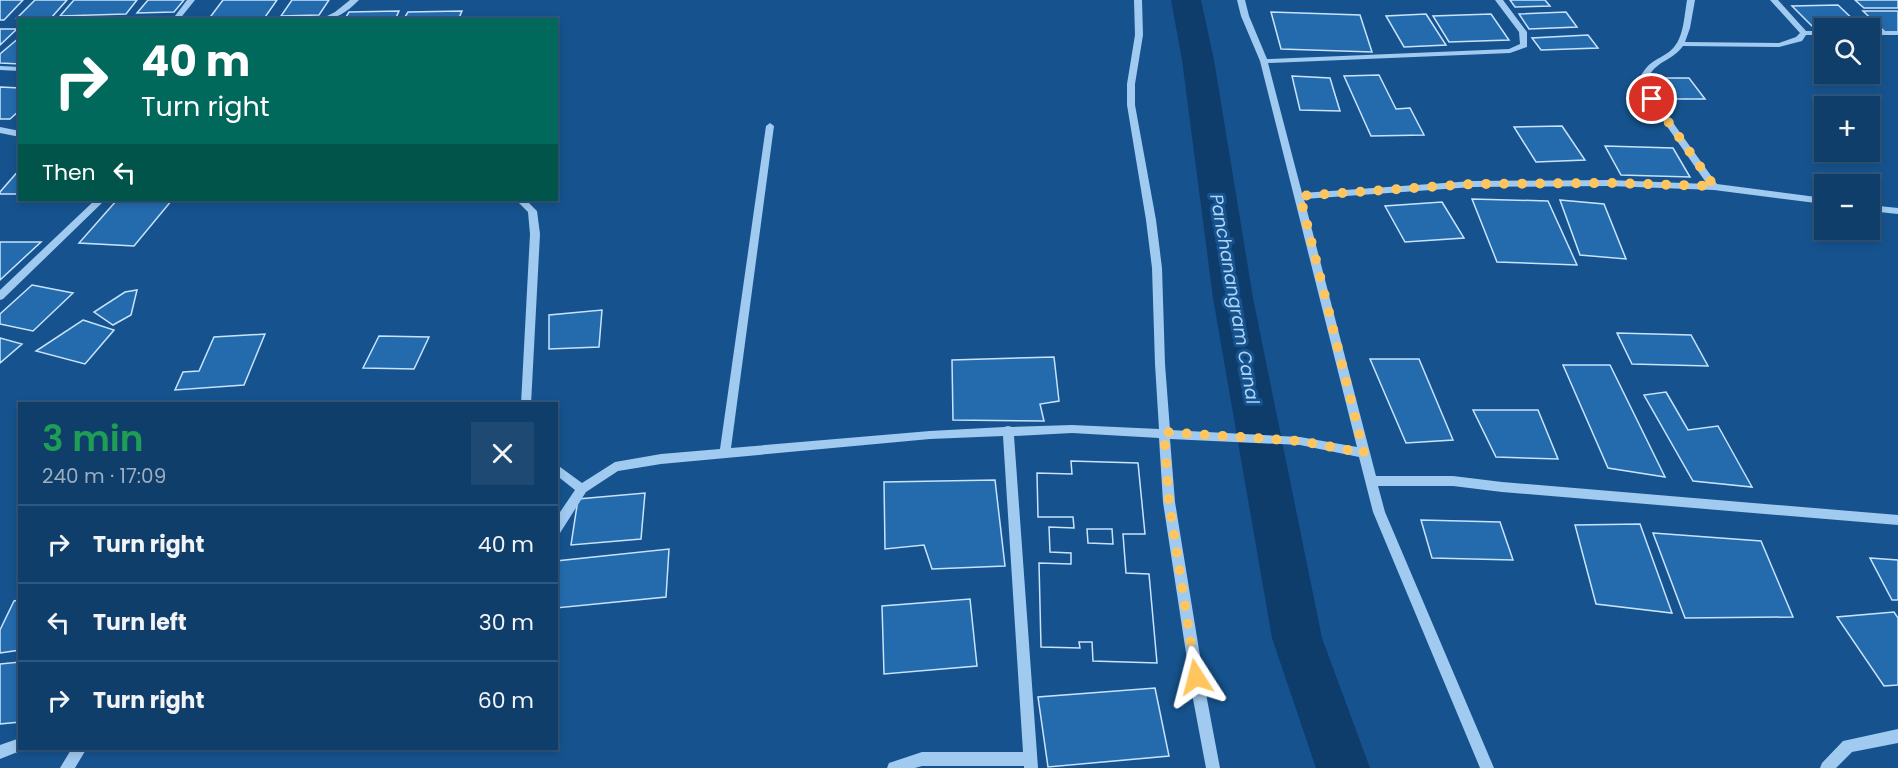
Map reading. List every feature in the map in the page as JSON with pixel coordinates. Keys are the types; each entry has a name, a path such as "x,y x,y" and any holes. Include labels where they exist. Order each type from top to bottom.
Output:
{"street":[{"path":"177,18 191,0"},
{"path":"327,18 338,14 355,0"},
{"path":"1138,0 1139,35 1131,84 1131,105 1157,268 1169,502 1213,768"},
{"path":"1241,0 1245,16 1264,61 1300,196 1378,512 1487,768"},
{"path":"1264,61 1492,54 1510,51 1524,45 1523,32 1499,0"},
{"path":"1691,0 1682,44 1673,53 1651,64 1645,76 1652,99 1714,186"},
{"path":"1774,0 1804,33 1814,33"},
{"path":"1682,44 1779,45 1799,39 1804,33"},
{"path":"1880,33 1898,33"},
{"path":"0,68 18,69"},
{"path":"725,454 770,126"},
{"path":"0,130 18,134"},
{"path":"1300,196 1473,184 1609,183 1714,186 1814,200"},
{"path":"0,296 99,201"},
{"path":"522,201 532,212 535,234 526,402"},
{"path":"1880,209 1898,211"},
{"path":"558,526 582,489 615,467 661,459 1008,430 1072,429 1164,432 1207,437 1300,441 1364,453"},
{"path":"894,768 922,759 1030,763 1008,430"},
{"path":"558,470 582,489"},
{"path":"1371,481 1453,481 1898,520"},
{"path":"1827,768 1848,746 1898,735"},
{"path":"0,752 18,745"},
{"path":"67,768 79,750"}],"building":[{"path":"0,0 23,0 4,20 0,20"},
{"path":"35,0 67,0 51,18 17,18"},
{"path":"74,0 137,0 126,14 60,16"},
{"path":"148,0 184,0 174,12 137,13"},
{"path":"223,0 277,0 264,18 210,18"},
{"path":"292,0 329,0 319,15 281,16"},
{"path":"1510,0 1545,0 1550,6 1515,7"},
{"path":"1855,0 1898,0 1898,8 1864,8"},
{"path":"1838,5 1852,18 1814,18 1814,28 1792,6"},
{"path":"399,11 396,18 345,18 349,12"},
{"path":"462,11 459,18 404,18 408,12"},
{"path":"1863,11 1898,11 1898,32 1885,32 1880,27 1880,18 1870,18"},
{"path":"1271,12 1360,15 1372,52 1281,49"},
{"path":"1566,12 1577,27 1529,29 1519,14"},
{"path":"1426,14 1446,45 1404,47 1386,16"},
{"path":"1491,14 1509,40 1449,42 1433,16"},
{"path":"0,29 17,29 0,45"},
{"path":"1588,35 1598,48 1541,50 1532,38"},
{"path":"18,39 18,64 0,63 0,54"},
{"path":"1379,75 1396,109 1410,108 1424,135 1371,136 1344,76"},
{"path":"1292,76 1330,78 1340,111 1300,110"},
{"path":"1655,78 1689,78 1705,99 1670,99"},
{"path":"0,87 18,88 18,112 10,119 0,119"},
{"path":"1562,126 1585,160 1536,162 1514,127"},
{"path":"1605,146 1673,148 1690,177 1621,175"},
{"path":"18,171 18,194 0,194"},
{"path":"1472,199 1548,201 1577,265 1497,262"},
{"path":"1560,200 1604,204 1626,259 1580,255"},
{"path":"116,201 171,201 134,246 79,243"},
{"path":"1442,202 1464,238 1405,242 1385,206"},
{"path":"0,242 41,242 0,280"},
{"path":"32,285 73,293 33,331 0,324 0,314"},
{"path":"137,290 131,315 113,325 94,312 125,292"},
{"path":"602,310 599,347 549,349 549,315"},
{"path":"83,320 114,330 85,364 36,351"},
{"path":"1617,333 1691,335 1708,366 1632,364"},
{"path":"265,334 244,385 175,390 183,372 199,371 214,337"},
{"path":"379,336 429,337 414,369 363,368"},
{"path":"0,338 22,344 0,363"},
{"path":"1054,357 1059,401 1040,404 1044,421 953,420 952,360"},
{"path":"1370,359 1419,359 1453,440 1406,443"},
{"path":"1563,365 1610,365 1665,477 1608,468"},
{"path":"1666,392 1688,430 1718,426 1752,487 1693,481 1644,395"},
{"path":"1473,410 1538,410 1558,459 1496,457"},
{"path":"1071,461 1138,463 1145,534 1123,534 1126,573 1149,574 1157,663 1093,661 1092,642 1079,642 1080,648 1041,647 1039,563 1071,564 1071,553 1050,552 1049,527 1074,528 1073,517 1038,517 1037,473 1072,474","holes":["1087,529 1112,529 1113,544 1088,543"]},
{"path":"1071,461 1138,463 1145,534 1123,534 1126,573 1149,574 1157,663 1093,661 1092,642 1079,642 1080,648 1041,647 1039,563 1071,564 1071,553 1050,552 1049,527 1074,528 1073,517 1038,517 1037,473 1072,474"},
{"path":"995,480 1005,566 932,569 924,545 885,549 884,482"},
{"path":"645,493 641,539 571,545 578,499"},
{"path":"1421,520 1500,522 1513,560 1432,558"},
{"path":"1640,524 1672,613 1596,604 1575,525"},
{"path":"1087,529 1112,529 1113,544 1088,543"},
{"path":"1653,533 1761,541 1793,617 1685,618"},
{"path":"669,549 666,597 558,608 558,561"},
{"path":"1870,558 1898,560 1898,600 1892,600"},
{"path":"970,599 977,666 884,674 882,606"},
{"path":"18,600 18,650 0,653 0,630 14,601"},
{"path":"1894,612 1898,618 1898,685 1884,686 1837,617"},
{"path":"18,662 18,722 0,724 0,664"},
{"path":"1155,688 1169,756 1048,767 1038,697"}],"waterway":[{"name":"Panchanangram Canal","path":"1186,0 1198,60 1233,298 1297,638 1343,768"}],"route":[{"path":"1196,677 1169,502 1164,432 1207,437 1300,441 1364,453 1300,196 1473,184 1609,183 1714,186 1652,99"}]}
